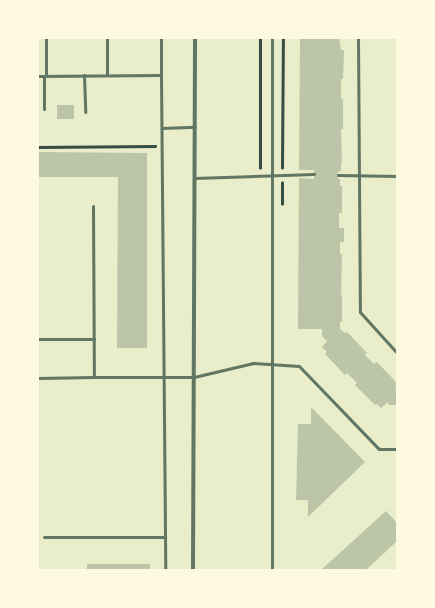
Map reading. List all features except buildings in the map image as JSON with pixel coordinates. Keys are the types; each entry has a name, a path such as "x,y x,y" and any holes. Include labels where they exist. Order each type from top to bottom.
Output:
{"street":[{"path":"193,570 195,38"}],"lane":[{"path":"44,109 46,38"},
{"path":"107,38 107,75"},
{"path":"161,38 165,570"},
{"path":"272,38 272,570"},
{"path":"358,38 360,312 397,353"},
{"path":"84,75 85,112"},
{"path":"38,76 162,75"},
{"path":"162,128 195,127"},
{"path":"194,178 314,174"},
{"path":"338,175 397,176"},
{"path":"93,206 94,377"},
{"path":"38,339 94,339"},
{"path":"38,378 194,377 253,363 299,366 379,449 397,449"},
{"path":"44,537 165,537"}],"path":[{"path":"260,38 260,177"},
{"path":"38,147 156,146"}]}
